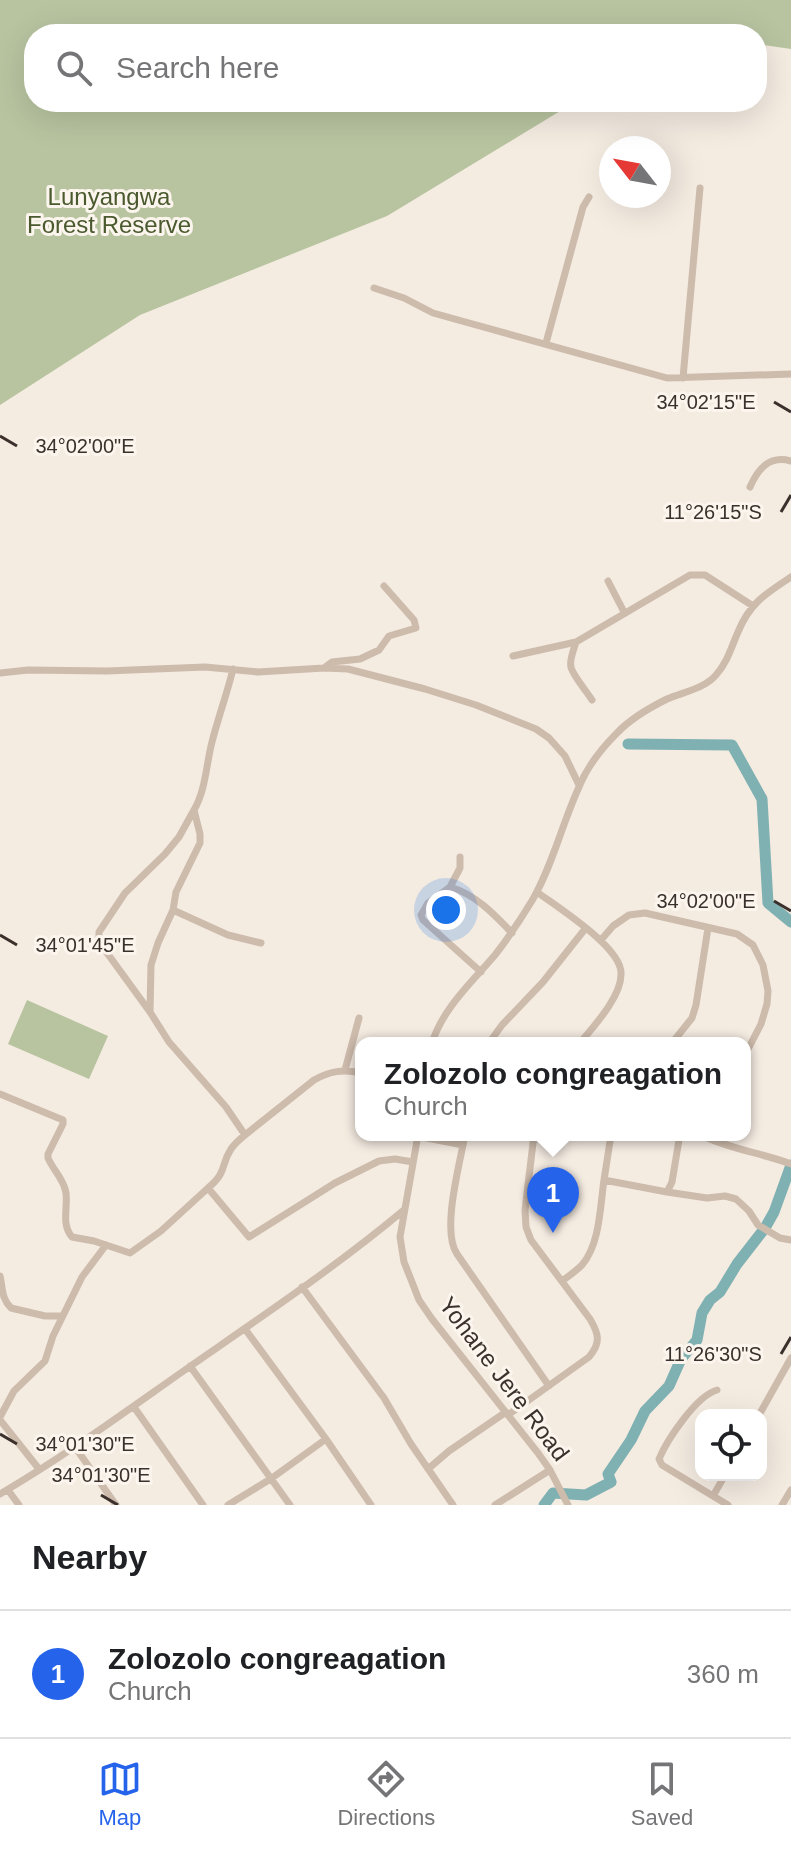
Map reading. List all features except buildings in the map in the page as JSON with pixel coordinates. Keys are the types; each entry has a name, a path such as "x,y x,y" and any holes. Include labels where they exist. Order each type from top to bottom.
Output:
{"street":[{"path":"683,378 700,188"},
{"path":"546,343 583,207 589,197"},
{"path":"374,288 404,298 433,313 667,378 791,374"},
{"path":"750,487 760,468 775,461 791,461"},
{"path":"513,656 576,642 678,581 699,573 753,606"},
{"path":"435,1037 444,1016 512,933 537,892 579,785 601,751 634,718 715,677 729,657 738,631 759,598 791,577"},
{"path":"608,581 624,612"},
{"path":"324,668 332,662 360,659 379,650 389,636 416,628 414,620 384,586"},
{"path":"576,642 571,670 592,700"},
{"path":"0,673 205,667 258,672 348,669 425,689 525,724 549,738 565,756 579,785"},
{"path":"233,669 212,741 201,799 172,846 125,893 99,932 99,939 169,1042 226,1107 245,1135"},
{"path":"150,1012 151,965 173,910 176,892 200,843 194,810"},
{"path":"460,857 460,868 450,887 428,903 421,915 481,972"},
{"path":"450,887 469,894 512,933"},
{"path":"537,892 601,940 619,962 622,974 618,988 609,1007 585,1037"},
{"path":"173,910 228,935 261,943"},
{"path":"601,940 613,926 629,915 645,913 737,934 753,945 763,965 768,991 761,1024 751,1043"},
{"path":"677,1037 692,1018 708,928"},
{"path":"493,1037 585,929"},
{"path":"345,1070 359,1018"},
{"path":"0,1094 63,1120 48,1158 66,1193 67,1229 72,1237 130,1253 161,1231 218,1180 229,1151 245,1135 314,1080 334,1071 355,1072"},
{"name":"Yohane Jere Road","path":"417,1141 401,1227 404,1262 419,1300 550,1470 568,1505"},
{"path":"443,1141 463,1145"},
{"path":"464,1141 452,1210 451,1241 549,1386"},
{"path":"428,1469 449,1451 589,1357 598,1345 598,1332 531,1240 526,1227 525,1210 533,1141"},
{"path":"562,1281 581,1267 590,1253 610,1141"},
{"path":"667,1192 672,1182 679,1141"},
{"path":"716,1141 791,1164"},
{"path":"208,1188 249,1237 335,1183 379,1161 395,1159 413,1162"},
{"path":"604,1180 707,1198 725,1196 736,1199 758,1225 780,1238 791,1240"},
{"path":"19,1505 4,1492 75,1447 245,1329 404,1210"},
{"path":"39,1469 0,1419 14,1391 45,1361 62,1316 87,1269 106,1245"},
{"path":"0,1276 3,1296 11,1308 45,1316 62,1316"},
{"path":"302,1287 384,1398 450,1504"},
{"path":"245,1329 371,1505"},
{"path":"762,1409 791,1358"},
{"path":"190,1366 290,1505"},
{"path":"717,1390 706,1394 695,1404 659,1459 662,1465 728,1505"},
{"path":"134,1407 203,1505"},
{"path":"228,1505 326,1439"},
{"path":"75,1447 116,1505"},
{"path":"495,1505 550,1470"},
{"path":"713,1496 722,1481"},
{"path":"782,1505 791,1490"}],"green space":[{"name":"Lunyangwa Forest Reserve","path":"0,0 791,0 791,49 767,45 767,24 24,24 24,112 559,112 387,216 140,315 0,405"},
{"path":"27,1000 108,1036 89,1079 8,1044"}],"waterway":[{"path":"628,744 732,745 762,799 768,903 791,922"},
{"path":"544,1505 553,1493 586,1495 611,1482 608,1474 631,1440 645,1411 669,1386 681,1359 697,1340 702,1313 765,1228 791,1165"}],"place":[{"name":"Zolozolo congreagation","path":"553,1233"}]}
